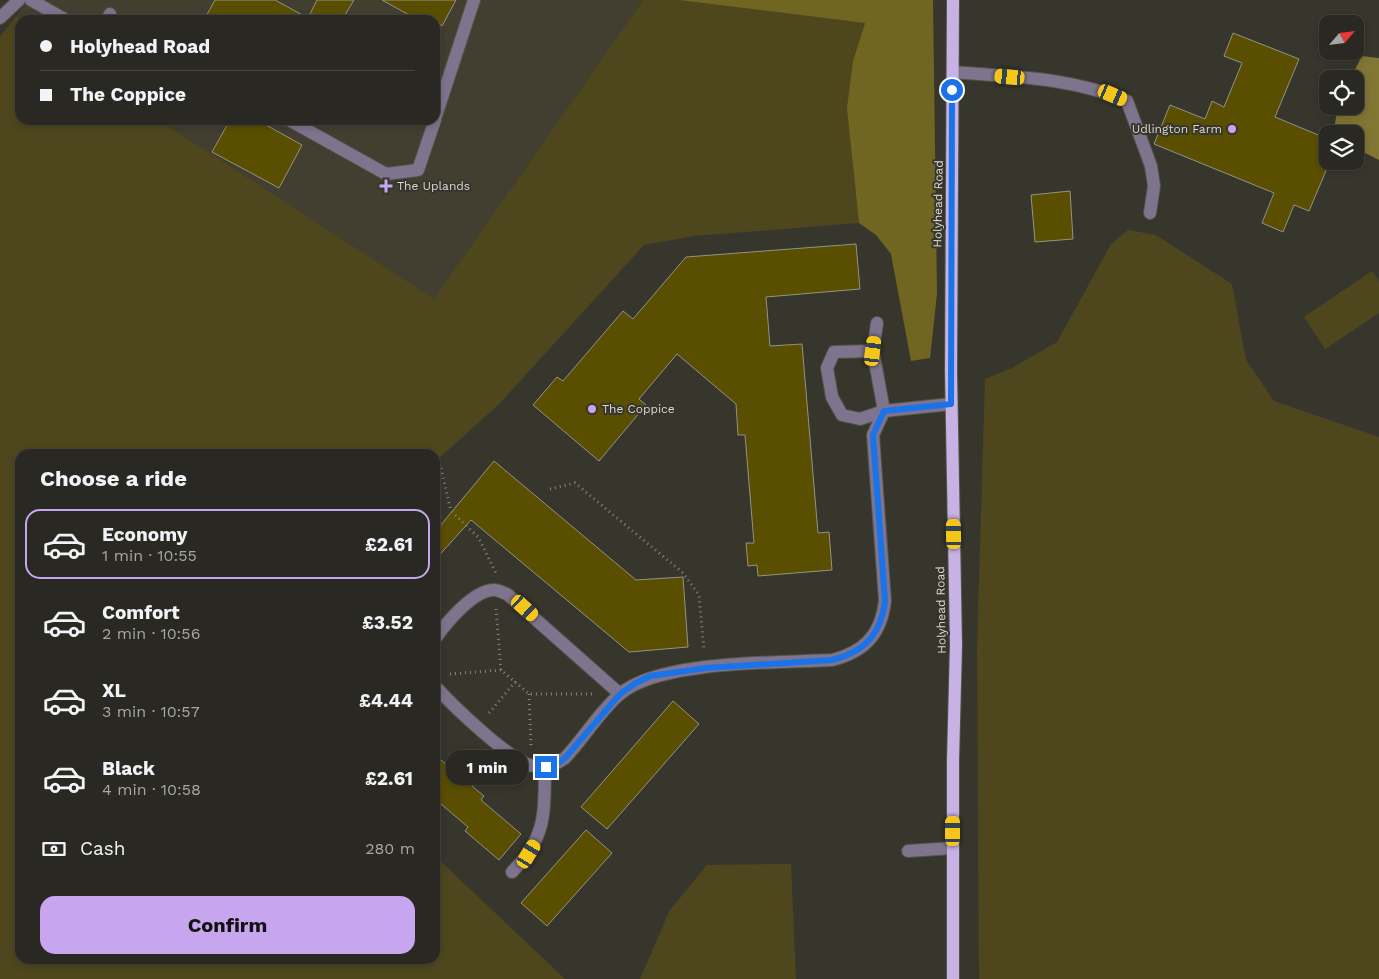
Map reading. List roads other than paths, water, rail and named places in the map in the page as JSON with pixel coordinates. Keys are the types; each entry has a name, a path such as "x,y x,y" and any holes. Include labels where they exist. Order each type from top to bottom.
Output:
{"main road":[{"name":"Holyhead Road","path":"953,0 951,404 956,645 953,979"}],"street":[{"path":"0,18 19,0"},
{"path":"31,0 57,15"},
{"path":"440,105 474,0"},
{"path":"953,72 1061,81 1099,89 1127,101 1151,166 1154,186 1150,213"},
{"path":"298,125 386,174 418,170 433,125"},
{"path":"440,691 517,759 532,766 546,767 556,765 565,758 620,694 650,676 706,668 832,660 850,656 872,636 883,615 885,601 873,435 884,411 873,351 876,324"},
{"path":"873,351 834,352 827,368 832,397 842,415 860,419 884,411 951,404"},
{"path":"440,633 468,602 481,593 494,590 506,594 620,694"},
{"path":"512,872 529,854 538,839 543,823 546,767"},
{"path":"908,850 953,848"}],"place":[{"name":"Udlington Farm","path":"1232,129"},
{"name":"The Uplands","path":"386,186"},
{"name":"The Coppice","path":"592,409"}]}
